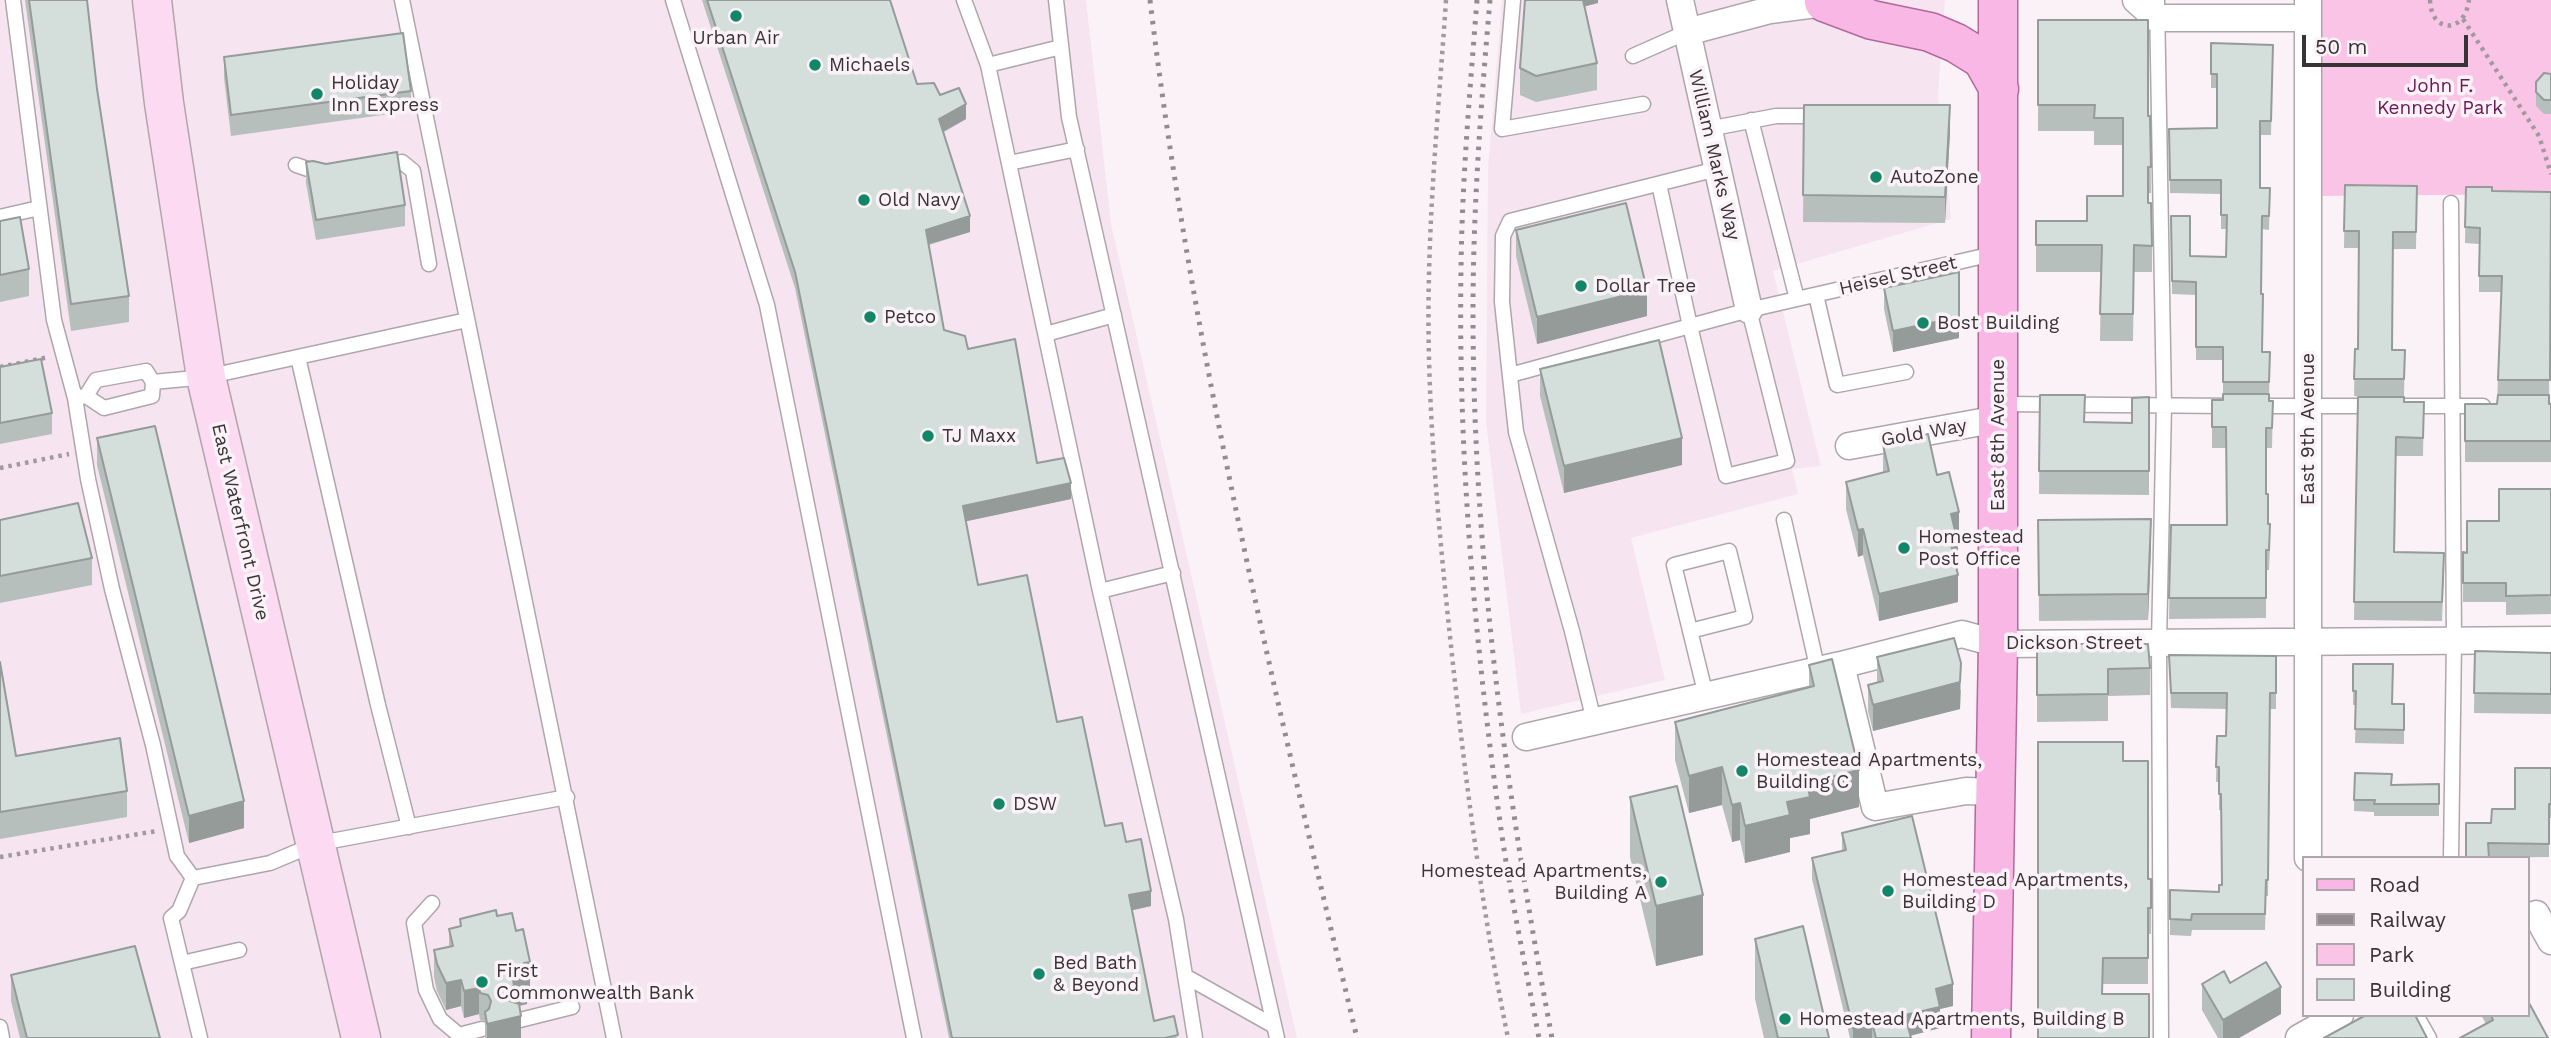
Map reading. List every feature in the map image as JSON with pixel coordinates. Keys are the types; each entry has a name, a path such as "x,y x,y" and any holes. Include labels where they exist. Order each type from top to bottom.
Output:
{"main road":[{"name":"East 8th Avenue","path":"1991,1038 1998,644 1998,0"},
{"path":"1835,1 1872,20 1930,32 1956,43 1982,59 1999,89"}],"street":[{"name":"East Waterfront Drive","path":"152,0 164,103 206,377 361,1038"},
{"name":"William Marks Way","path":"1681,0 1749,310"},
{"path":"2136,0 2156,9 2308,9"},
{"path":"1686,32 1770,10 1835,1"},
{"name":"East 9th Avenue","path":"2308,9 2308,856"},
{"name":"Gold Way","path":"1849,446 1998,412"},
{"name":"Dickson Street","path":"1526,737 1830,668 1962,634 1998,644 2551,640"},
{"path":"1830,668 1875,807 1966,791 1996,792"},
{"path":"2538,912 2551,941"},
{"path":"2309,1027 2335,1017"}],"lane":[{"path":"402,0 567,797 614,1038"},
{"path":"673,0 766,305 914,1038"},
{"path":"964,0 988,65 1100,591 1176,919 1195,1038"},
{"path":"1056,0 1069,117 1276,1032"},
{"path":"1513,0 1502,129 1643,104"},
{"path":"9,6 54,320 80,397 89,479 112,589 153,745 177,856 193,878"},
{"path":"2156,9 2164,405 2159,643 2161,1038"},
{"path":"1633,56 1686,32"},
{"path":"988,65 1062,47"},
{"path":"1708,129 1776,116 1841,116"},
{"path":"1751,120 1797,299"},
{"path":"1009,163 1077,149"},
{"path":"363,169 402,162 413,171 429,264"},
{"path":"296,165 324,175 337,173"},
{"path":"1594,722 1573,631 1516,432 1502,302 1503,236 1510,221 1717,169"},
{"path":"1659,184 1726,476 1787,461 1749,310"},
{"path":"2451,203 2454,641 2451,856"},
{"path":"0,217 39,208"},
{"name":"Heisel Street","path":"1510,375 1749,310 1998,253"},
{"path":"1816,295 1837,385 1906,372"},
{"path":"1046,334 1114,315"},
{"path":"153,382 206,377 467,320"},
{"path":"298,357 378,705 410,827"},
{"path":"146,371 153,382 152,396 104,408 80,397 96,380 146,371"},
{"path":"1998,412 2164,405 2502,406"},
{"path":"1784,520 1830,668"},
{"path":"1690,631 1745,617 1729,551 1674,565 1690,631 1706,696"},
{"path":"1100,591 1173,573"},
{"path":"193,878 270,863 315,844 567,797"},
{"path":"193,878 179,911 171,918 200,1038"},
{"path":"432,903 414,923 426,990 440,1019 460,1035 482,1029"},
{"path":"182,963 239,950"},
{"path":"1185,976 1276,1032"},
{"path":"516,1021 572,1007"},
{"path":"2417,1017 2429,1038"},
{"path":"0,1027 2,1038"}],"path":[{"path":"1446,0 1429,276 1431,418 1437,508 1463,754 1508,1038"},
{"path":"2430,0 2430,9 2436,20 2445,26 2454,26 2463,19 2469,0"},
{"path":"2463,19 2539,136 2551,174"},
{"path":"0,367 51,356"},
{"path":"0,468 69,455"},
{"path":"0,858 160,831"}],"shaded area":[{"path":"0,0 1086,0 1111,224 1297,1038 0,1038"},
{"path":"1502,0 1945,0 1938,95 1951,219 1773,271 1821,466 1792,469 1798,494 1631,538 1665,680 1521,714 1486,422 1488,168"}],"green space":[{"name":"John F. Kennedy Park","path":"2317,0 2551,0 2551,194 2318,196"}],"building":[{"path":"29,0 87,0 97,89 129,296 71,304"},
{"path":"707,0 890,0 917,84 934,83 940,95 959,88 966,104 939,119 970,216 926,230 944,330 965,336 968,349 1015,339 1037,463 1064,458 1071,483 963,506 978,585 1027,575 1057,722 1082,717 1105,826 1122,823 1126,842 1141,839 1151,891 1129,895 1154,1021 1174,1016 1178,1035 1165,1038 952,1038 795,272"},
{"path":"1525,0 1583,0 1597,63 1536,76 1520,68"},
{"path":"2038,20 2148,20 2151,167 2148,167 2148,203 2151,203 2152,246 2134,245 2133,314 2100,314 2102,245 2036,245 2036,221 2087,221 2087,196 2123,196 2123,118 2094,118 2095,105 2038,105"},
{"name":"Holiday Inn Express","path":"403,33 411,91 231,115 224,57"},
{"path":"2211,43 2273,45 2271,121 2260,121 2260,188 2270,188 2269,216 2262,216 2261,294 2262,352 2270,352 2269,382 2223,382 2223,347 2196,347 2196,282 2172,281 2171,216 2190,216 2190,256 2226,257 2227,215 2221,215 2221,180 2170,180 2169,129 2217,128 2217,74 2211,74"},
{"path":"2544,73 2551,74 2551,100 2544,100 2536,92 2536,82"},
{"name":"AutoZone","path":"1804,105 1950,105 1945,197 1803,195"},
{"path":"397,152 405,205 316,220 306,162 326,164"},
{"path":"2345,185 2417,186 2416,232 2393,232 2392,350 2405,350 2404,379 2354,379 2355,349 2358,349 2359,231 2344,231"},
{"path":"2466,187 2492,187 2492,191 2551,192 2550,380 2498,380 2502,276 2479,276 2480,228 2465,227"},
{"name":"Dollar Tree","path":"1626,203 1647,290 1537,317 1516,230"},
{"path":"20,217 29,269 0,275 0,221"},
{"path":"1959,272 1959,317 1893,331 1884,288"},
{"path":"1659,340 1682,438 1564,466 1540,369"},
{"path":"41,359 52,413 0,423 0,367"},
{"path":"2223,394 2269,394 2269,401 2273,401 2272,428 2266,428 2266,494 2270,524 2269,550 2266,550 2266,598 2169,598 2171,525 2227,525 2226,427 2212,427 2212,400 2223,400"},
{"path":"2040,395 2085,395 2084,422 2132,423 2132,398 2149,397 2149,471 2039,471"},
{"path":"2498,395 2549,395 2551,441 2465,441 2465,404 2497,404"},
{"path":"2358,397 2404,397 2404,402 2424,402 2423,438 2396,437 2394,552 2444,553 2442,602 2354,602"},
{"path":"155,426 244,801 189,816 97,438"},
{"name":"Homestead Post Office","path":"1928,434 1937,475 1949,472 1959,512 1951,514 1958,543 1951,544 1958,575 1879,594 1863,529 1858,530 1846,482 1889,471 1883,445"},
{"path":"2499,489 2551,489 2551,595 2506,596 2506,583 2463,583 2467,521 2499,521"},
{"path":"78,503 92,558 0,576 0,520"},
{"path":"2151,519 2148,594 2039,595 2038,520"},
{"path":"1954,638 1961,663 1960,682 1873,705 1868,685 1883,681 1877,657"},
{"path":"2037,644 2148,644 2150,668 2108,669 2108,694 2037,695"},
{"path":"2475,651 2551,653 2551,694 2474,693"},
{"path":"2169,655 2276,656 2276,693 2270,693 2268,880 2265,914 2192,914 2191,920 2170,919 2170,890 2219,892 2219,885 2222,885 2221,794 2219,767 2216,767 2217,736 2226,736 2227,693 2171,693"},
{"path":"1832,659 1859,770 1807,783 1810,797 1787,802 1790,815 1745,826 1740,803 1732,805 1722,767 1689,776 1675,722 1814,686 1809,665"},
{"path":"0,662 16,756 120,738 127,791 0,812"},
{"path":"2353,664 2393,664 2392,704 2404,704 2404,730 2355,729 2356,691 2353,691"},
{"path":"2038,742 2123,742 2123,761 2148,761 2148,879 2151,879 2151,908 2148,908 2148,958 2103,958 2102,994 2149,994 2149,1038 2038,1038"},
{"path":"2515,768 2551,768 2549,844 2488,843 2489,856 2466,856 2466,823 2491,823 2492,809 2515,809"},
{"path":"2355,773 2392,774 2391,785 2439,784 2439,804 2374,804 2375,800 2354,800"},
{"path":"1677,786 1703,895 1656,906 1630,797"},
{"path":"1912,816 1953,984 1936,989 1940,1007 1905,1015 1911,1038 1876,1038 1872,1023 1853,1028 1812,858 1846,850 1842,833"},
{"name":"First Commonwealth Bank","path":"496,910 497,916 512,913 516,931 523,929 530,962 524,963 527,977 513,980 514,985 507,992 510,1001 519,1004 521,1016 487,1024 485,1012 491,1001 488,995 480,993 479,988 464,991 461,980 446,983 434,950 453,946 449,929 461,926 460,919"},
{"path":"1803,926 1829,1038 1778,1038 1755,939"},
{"path":"135,946 160,1038 27,1038 11,975"},
{"path":"2266,962 2281,987 2223,1020 2202,984 2224,971 2230,983"},
{"path":"2530,1005 2548,1038 2460,1038 2493,1020 2492,1017 2530,1017"},
{"path":"2362,1017 2416,1017 2427,1038 2324,1038"}],"railway":[{"path":"1150,0 1168,131 1212,392 1238,522 1357,1038"},
{"path":"1477,0 1462,236 1461,340 1465,480 1483,690 1501,829 1539,1038"},
{"path":"1490,0 1478,156 1473,273 1479,495 1486,586 1507,768 1552,1038"}],"place":[{"name":"Urban Air","path":"736,16"},
{"name":"Michaels","path":"815,65"},
{"name":"Holiday Inn Express","path":"317,94"},
{"name":"AutoZone","path":"1876,177"},
{"name":"Old Navy","path":"864,200"},
{"name":"Dollar Tree","path":"1581,286"},
{"name":"Petco","path":"870,317"},
{"name":"Bost Building","path":"1923,323"},
{"name":"TJ Maxx","path":"928,436"},
{"name":"Homestead Post Office","path":"1904,548"},
{"name":"Homestead Apartments, Building C","path":"1742,771"},
{"name":"DSW","path":"999,804"},
{"name":"Homestead Apartments, Building A","path":"1661,882"},
{"name":"Homestead Apartments, Building D","path":"1888,891"},
{"name":"Bed Bath & Beyond","path":"1039,974"},
{"name":"First Commonwealth Bank","path":"482,982"},
{"name":"Homestead Apartments, Building B","path":"1785,1019"}]}
